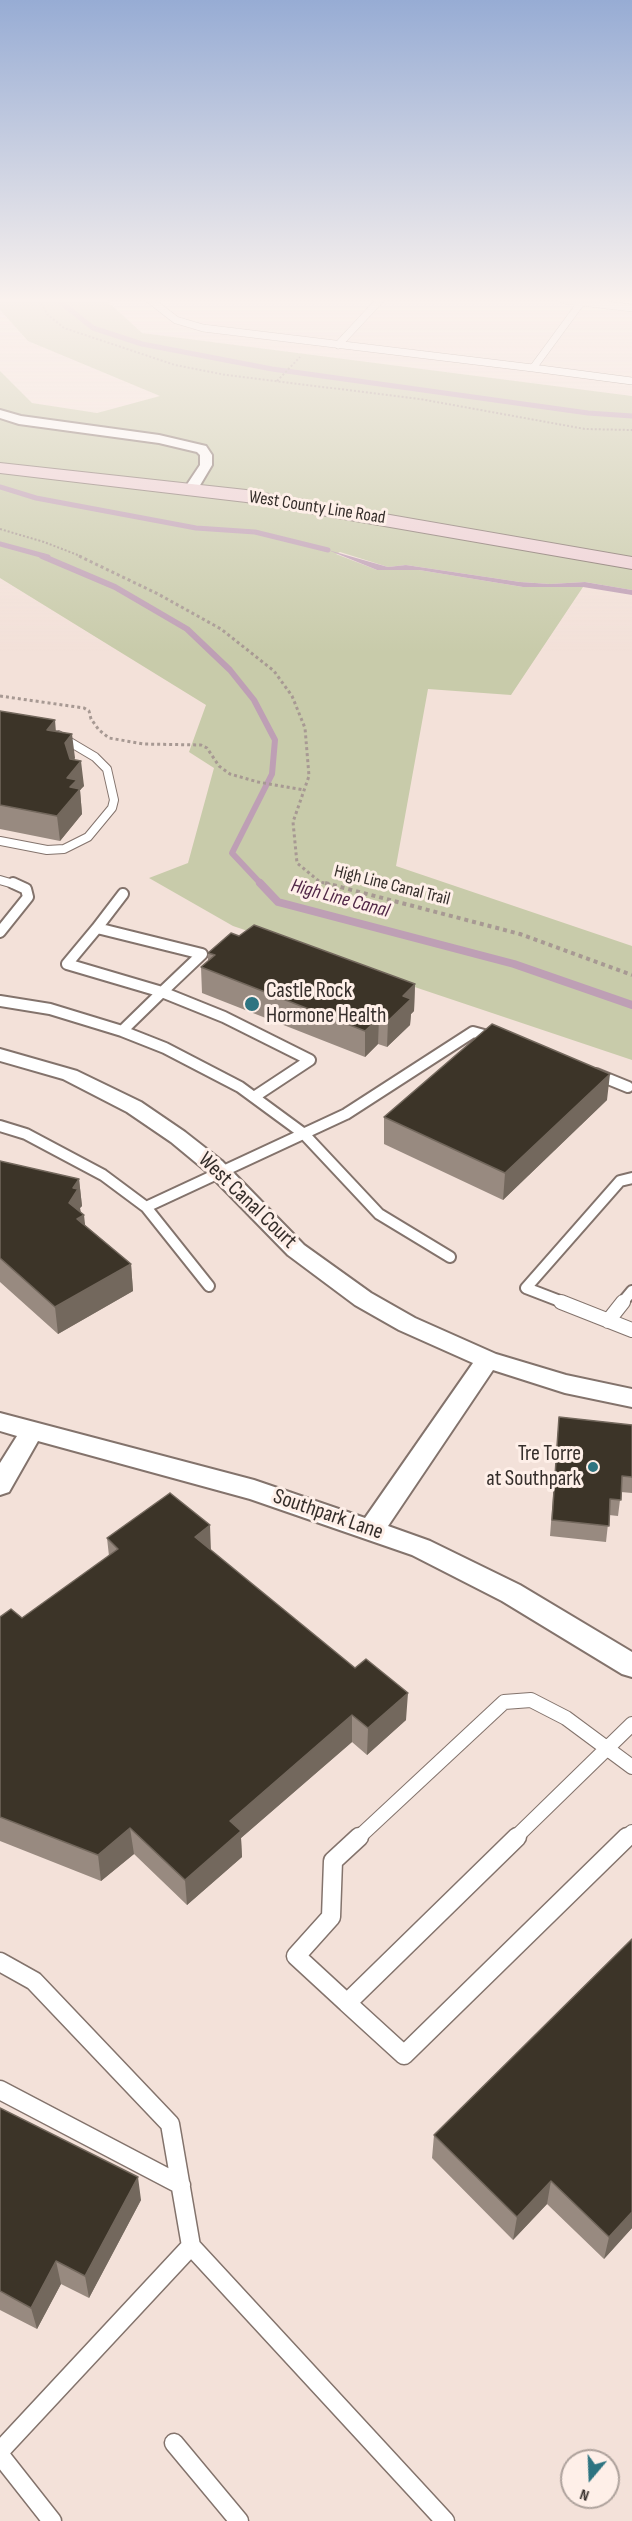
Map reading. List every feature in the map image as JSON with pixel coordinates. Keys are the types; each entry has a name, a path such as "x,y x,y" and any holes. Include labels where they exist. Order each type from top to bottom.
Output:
{"main road":[{"name":"West County Line Road","path":"0,468 191,489 315,506 632,563"}],"street":[{"path":"12,418 159,439 201,449 206,455 206,465 191,489"},
{"name":"West Canal Court","path":"0,1055 70,1075 134,1107 178,1137 220,1172 296,1250 330,1276 407,1324 488,1360 565,1384 631,1396"},
{"path":"371,1530 488,1360"},
{"name":"Southpark Lane","path":"0,1422 254,1490 421,1548 511,1593 632,1665"},
{"path":"0,1485 32,1431"}],"lane":[{"path":"0,841 47,850 64,849 88,837 112,808 114,800 107,769 87,752 50,731"},
{"path":"0,880 13,882 26,889 28,897 0,932"},
{"path":"123,894 67,964 162,992 224,1017 310,1060 254,1097"},
{"path":"97,928 202,954 122,1031"},
{"path":"0,1001 50,1009 122,1031 165,1048 240,1088 304,1134 379,1214 450,1257"},
{"path":"146,1208 346,1114 473,1032 507,1042"},
{"path":"584,1070 628,1087"},
{"path":"0,1126 26,1134 103,1176 146,1208 209,1286"},
{"path":"632,1178 620,1181 526,1288 632,1330"},
{"path":"608,1321 632,1291"},
{"path":"632,1767 566,1718 531,1700 504,1702 333,1861 331,1917 296,1956 404,2055 632,1832"},
{"path":"347,2003 632,1724"},
{"path":"0,1962 34,1981 170,2124 191,2246 445,2521"},
{"path":"0,2090 181,2186"},
{"path":"0,2451 191,2246"},
{"path":"174,2443 239,2521"},
{"path":"0,2455 52,2521"}],"path":[{"path":"523,418 585,429 632,430"},
{"name":"High Line Canal Trail","path":"0,529 44,542 85,558 158,594 221,629 274,671 292,696 305,729 309,776 293,822 297,863 320,882 385,897 520,934 632,975"},
{"path":"0,696 84,708 89,711 91,719 99,730 109,738 144,744 201,745 207,748 219,766 230,774 258,782 304,790"}],"green space":[{"path":"0,418 632,418 632,590 585,582 550,584 520,582 406,565 388,567 340,552 336,554 377,570 419,570 523,587 583,587 511,695 428,689 396,866 632,946 632,1060 233,926 149,878 188,863 214,768 189,752 206,705 0,578"}],"shaded area":[{"path":"328,550 388,567 406,565 520,582 550,584 585,582 632,590 632,595 583,587 523,587 419,570 377,570"}],"building":[{"path":"0,711 55,720 47,730 72,734 65,743 70,759 81,761 67,778 77,780 70,787 80,789 57,816 0,805"},
{"path":"254,925 415,984 403,996 411,999 388,1021 379,1018 365,1031 201,967 215,955 208,953 231,933 239,936"},
{"path":"492,1024 610,1074 505,1173 384,1117"},
{"path":"0,1161 79,1179 73,1188 78,1189 69,1203 84,1215 77,1219 131,1264 55,1307 0,1258"},
{"name":"Tre Torre at Southpark","path":"559,1417 632,1425 632,1477 622,1476 621,1500 610,1499 609,1526 552,1520"},
{"path":"170,1493 210,1525 195,1537 355,1668 366,1659 408,1693 368,1728 352,1715 230,1821 241,1831 185,1880 130,1828 98,1855 0,1817 0,1617 11,1609 22,1618 118,1549 107,1538"},
{"path":"632,1939 632,2212 609,2237 551,2181 517,2217 434,2135"},
{"path":"0,2108 138,2177 85,2276 56,2261 31,2308 0,2291"}],"waterway":[{"path":"0,487 36,498 196,528 255,532 328,550"},
{"name":"High Line Canal","path":"0,544 48,557"},
{"name":"High Line Canal","path":"42,556 115,587 187,629 230,670 254,700 275,740 272,774 232,853 262,885"},
{"name":"High Line Canal","path":"260,883 278,902 514,964 632,1005"}],"place":[{"name":"Castle Rock Hormone Health","path":"252,1004"},
{"name":"Tre Torre at Southpark","path":"593,1467"}]}
